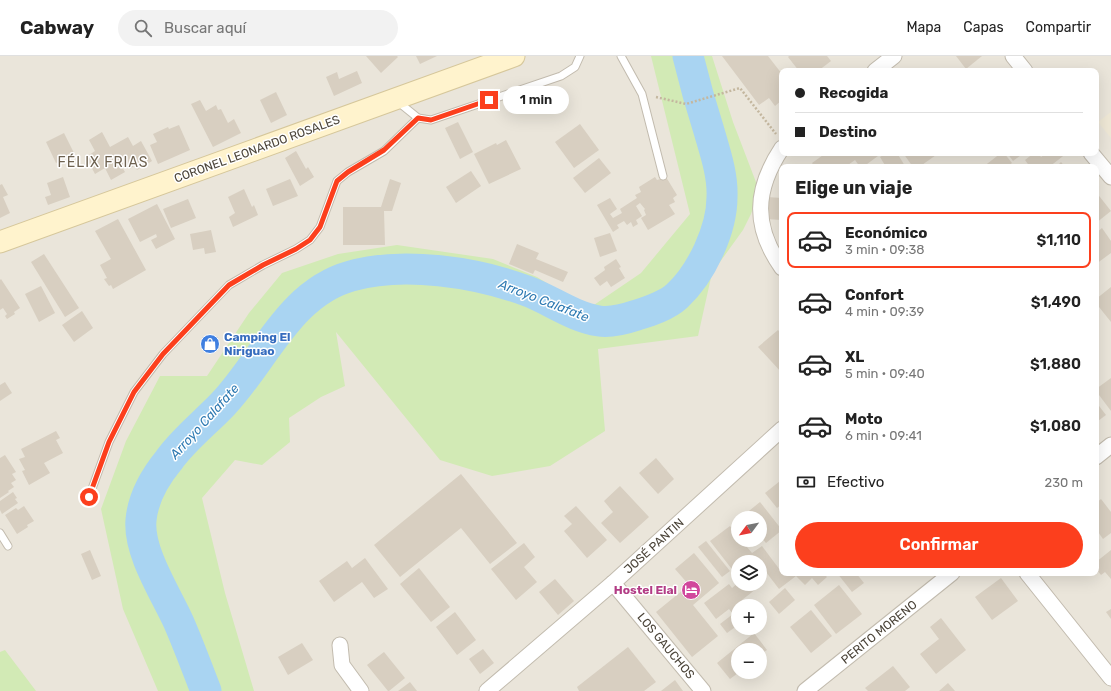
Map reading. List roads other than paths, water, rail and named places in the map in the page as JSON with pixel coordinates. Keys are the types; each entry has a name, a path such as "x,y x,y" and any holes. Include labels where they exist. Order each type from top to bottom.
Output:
{"main road":[{"name":"CORONEL LEONARDO ROSALES","path":"0,242 514,56"}],"street":[{"path":"879,68 894,56"},
{"path":"1013,56 1023,68"},
{"path":"779,145 766,179 760,213 763,230 769,248 779,263"},
{"path":"1094,156 1111,177"},
{"name":"JOSÉ PANTIN","path":"487,691 613,583 779,432"},
{"path":"1099,455 1111,445"},
{"name":"PERITO MORENO","path":"805,691 948,576"},
{"path":"1029,576 1111,678"},
{"name":"LOS GAUCHOS","path":"613,583 703,691"},
{"path":"340,645 342,665 361,691"}],"lane":[{"path":"395,99 418,118 431,120 561,76 575,67 580,56"},
{"path":"621,56 642,94 663,176"},
{"path":"89,497 109,442 131,399 163,354 229,285 310,240 320,227 337,181 348,172 384,150 418,118"},
{"path":"0,533 8,546"}],"waterway":[{"name":"Arroyo Calafate","path":"206,691 179,623 148,559 141,532 141,520 144,504 150,488 164,467 181,445 223,404 238,387 279,330 294,313 311,297 329,285 351,276 393,269 416,269 463,274 507,284 527,291 580,316 599,321 628,318 658,308 673,300 686,287 702,264 714,237 721,210 722,197 721,180 714,147 688,56"}],"place":[{"name":"Camping El Niriguao","path":"210,344"},
{"name":"Hostel Elal","path":"691,590"}],"district":[{"name":"FÉLIX FRIAS","path":"103,162"}]}
